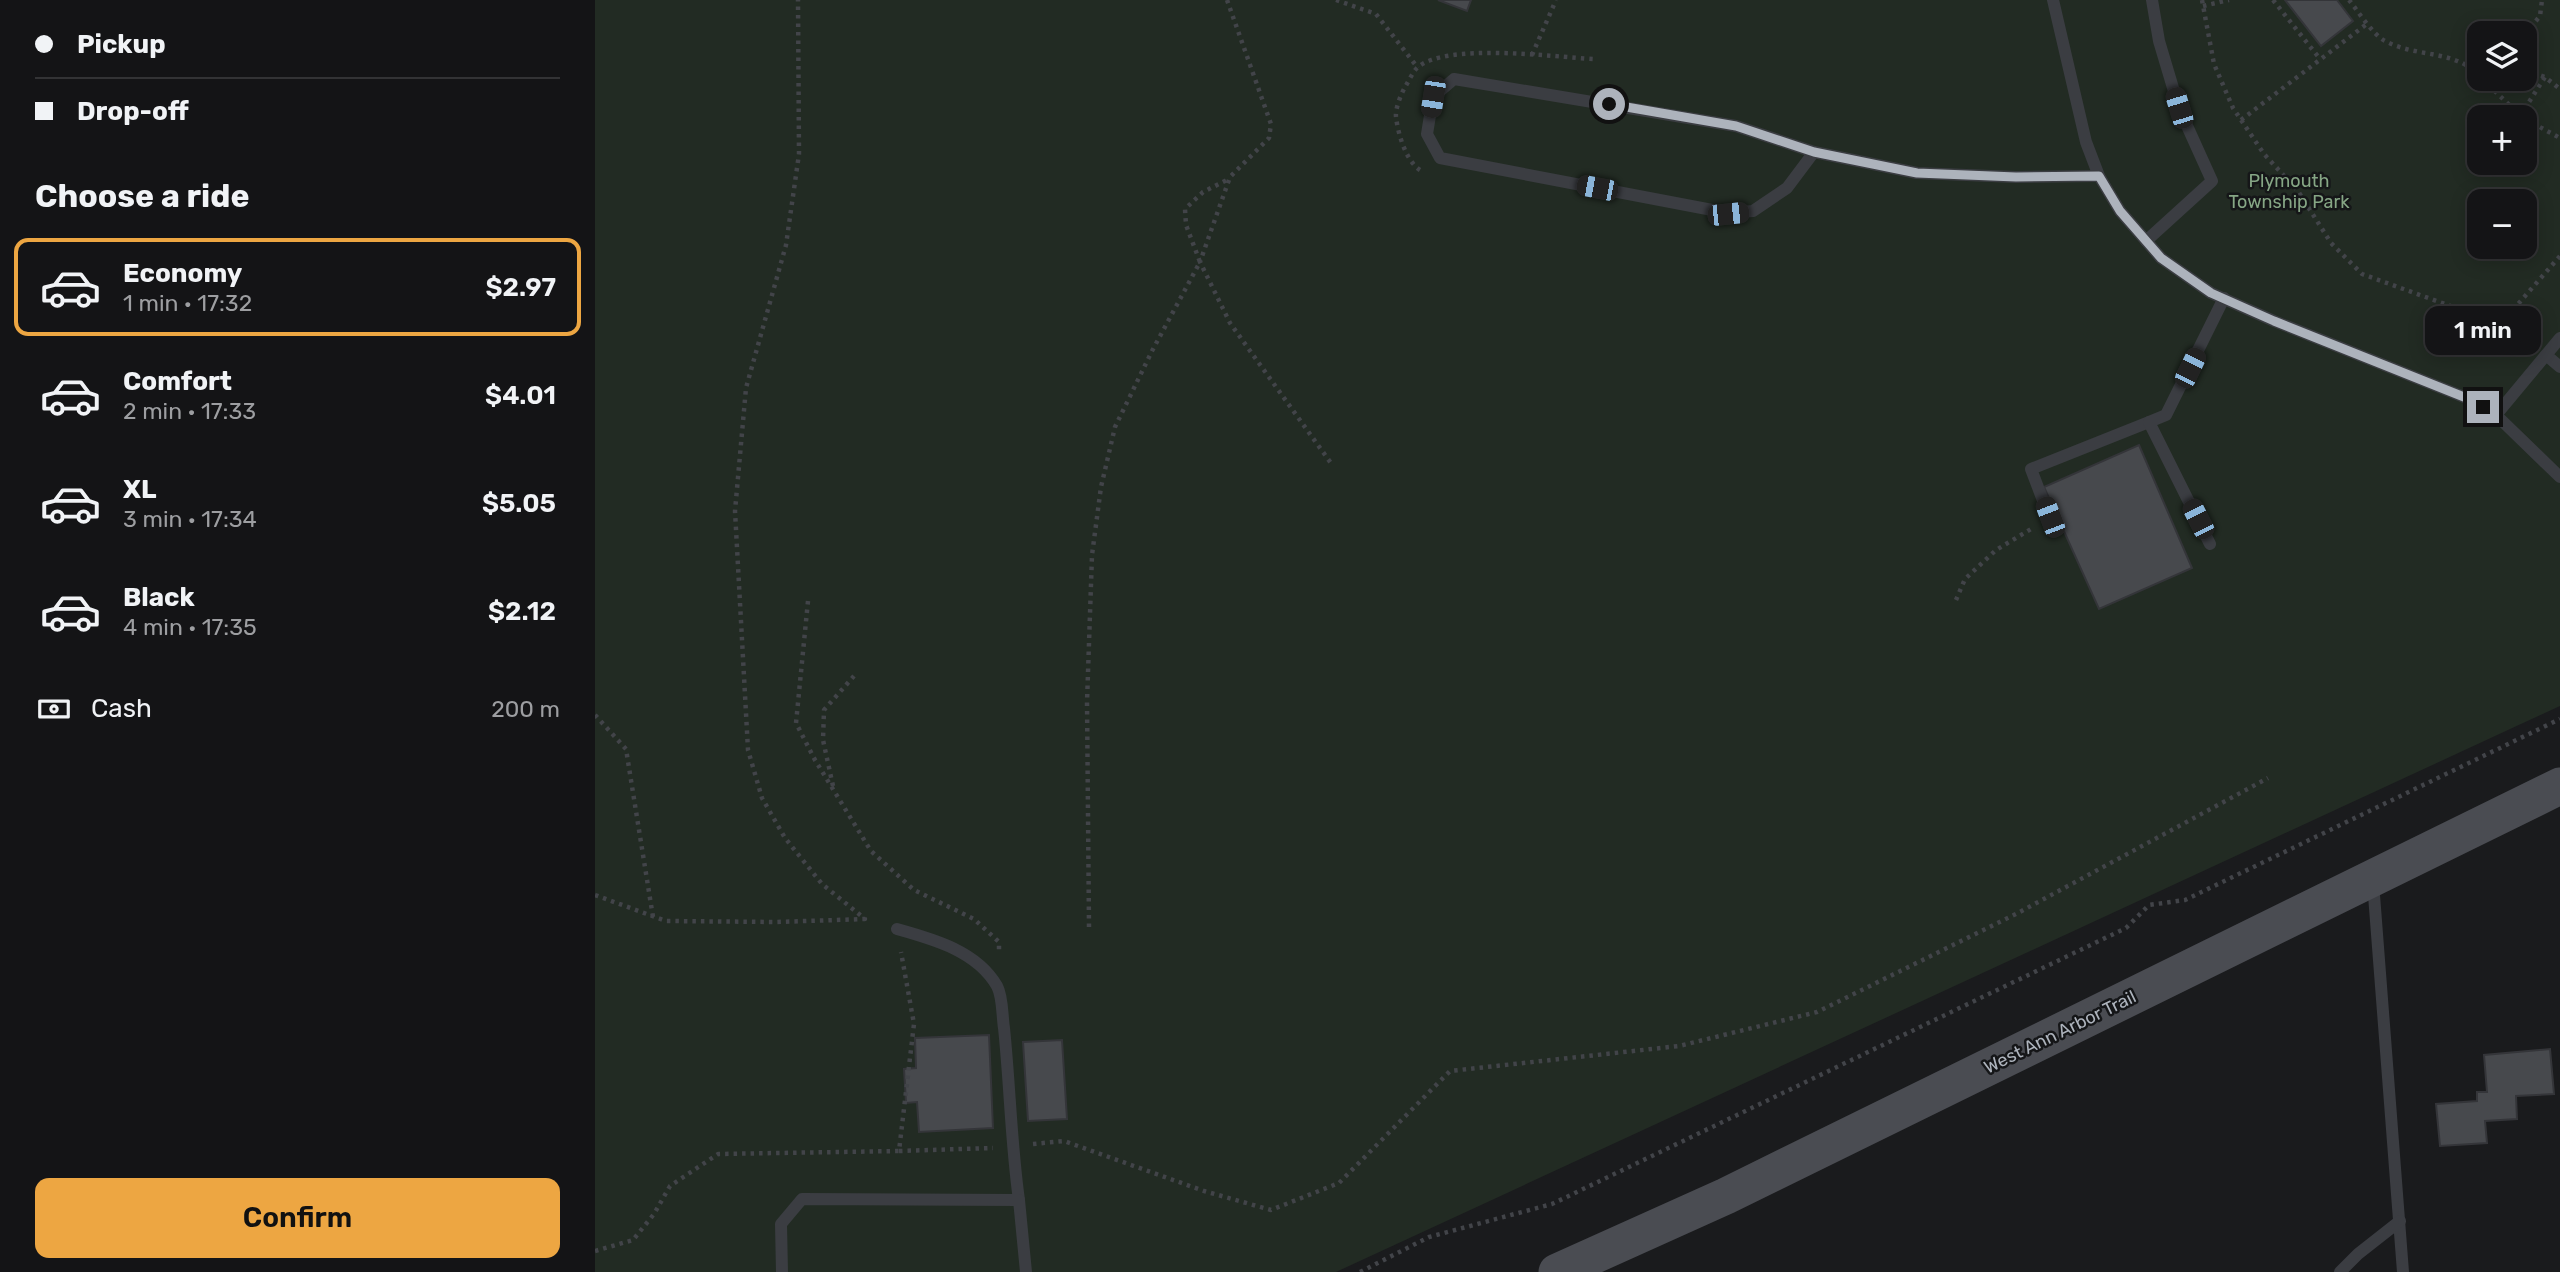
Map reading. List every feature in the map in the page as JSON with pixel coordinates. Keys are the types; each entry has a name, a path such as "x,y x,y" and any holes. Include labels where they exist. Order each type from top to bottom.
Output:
{"street":[{"name":"West Ann Arbor Trail","path":"1557,1272 1726,1196 2560,786"}],"lane":[{"path":"2053,0 2086,142 2099,176 2120,211 2161,258 2211,293 2469,399 2496,415 2560,477"},
{"path":"2146,241 2212,181 2179,108 2159,41 2152,0"},
{"path":"1814,152 1787,188 1753,211 1728,214 1440,158 1427,134 1433,97 1454,79 1736,126 1814,152 1917,173 2016,177 2099,176"},
{"path":"2051,522 2031,469 2167,415 2224,298"},
{"path":"2496,415 2560,338"},
{"path":"2546,355 2560,367"},
{"path":"2149,422 2210,544"},
{"path":"2373,878 2403,1272"},
{"path":"897,929 941,941 983,968 999,988 1009,1077 1011,1147 1026,1272"},
{"path":"782,1272 781,1224 802,1199 1019,1200"},
{"path":"2340,1272 2400,1221"}],"path":[{"path":"798,0 799,153 786,245 746,388 735,511 748,750 762,798 785,838 822,884 865,919"},
{"path":"1227,0 1271,124 1269,138 1229,179 1203,192 1185,209 1186,225 1200,262 1230,323 1333,466"},
{"path":"1336,0 1376,14 1418,68"},
{"path":"1532,55 1556,0"},
{"path":"2229,0 2202,3 2214,64 2233,108 2264,154 2298,191 2331,243 2362,274 2478,316 2498,327 2560,256"},
{"path":"2273,0 2320,59"},
{"path":"2349,0 2381,39 2422,54 2445,56 2467,64"},
{"path":"2537,21 2542,0"},
{"path":"2241,120 2368,23"},
{"path":"2537,74 2560,89"},
{"path":"2529,105 2545,77"},
{"path":"2495,91 2510,105"},
{"path":"2537,125 2560,138"},
{"path":"1089,927 1087,702 1092,555 1101,487 1115,427 1200,262 1229,179"},
{"path":"1956,600 1965,579 1996,550 2051,522"},
{"path":"808,601 796,723 871,851 914,890 974,919 999,942 999,988"},
{"path":"834,790 823,740 824,710 854,676"},
{"path":"595,715 626,749 653,917"},
{"path":"1360,1272 1429,1237 1552,1204 2126,928 2149,905 2185,900 2560,719"},
{"path":"595,1251 633,1240 654,1214 670,1186 718,1154 1011,1147 1064,1140 1204,1191 1271,1209 1339,1183 1450,1071 1679,1046 1817,1012 2016,915 2268,778"},
{"path":"595,895 666,921 777,922 865,919 897,929 914,1024 899,1151"}],"green space":[{"name":"Plymouth Township Park","path":"595,0 2560,0 2560,706 1336,1272 595,1272"}],"building":[{"path":"1438,0 1471,0 1467,11"},
{"path":"2285,0 2337,0 2353,21 2321,46"},
{"path":"2139,445 2192,568 2099,609 2044,487"},
{"path":"989,1035 993,1128 919,1132 917,1102 906,1103 904,1069 916,1068 915,1038"},
{"path":"1062,1040 1067,1119 1028,1121 1023,1042"},
{"path":"2550,1049 2554,1094 2516,1096 2517,1119 2485,1121 2487,1143 2440,1146 2436,1104 2477,1101 2477,1092 2487,1092 2484,1055"}],"route":[{"path":"1609,104 1736,126 1814,152 1917,173 2016,177 2099,176 2120,211 2161,258 2211,293 2483,407"}]}
